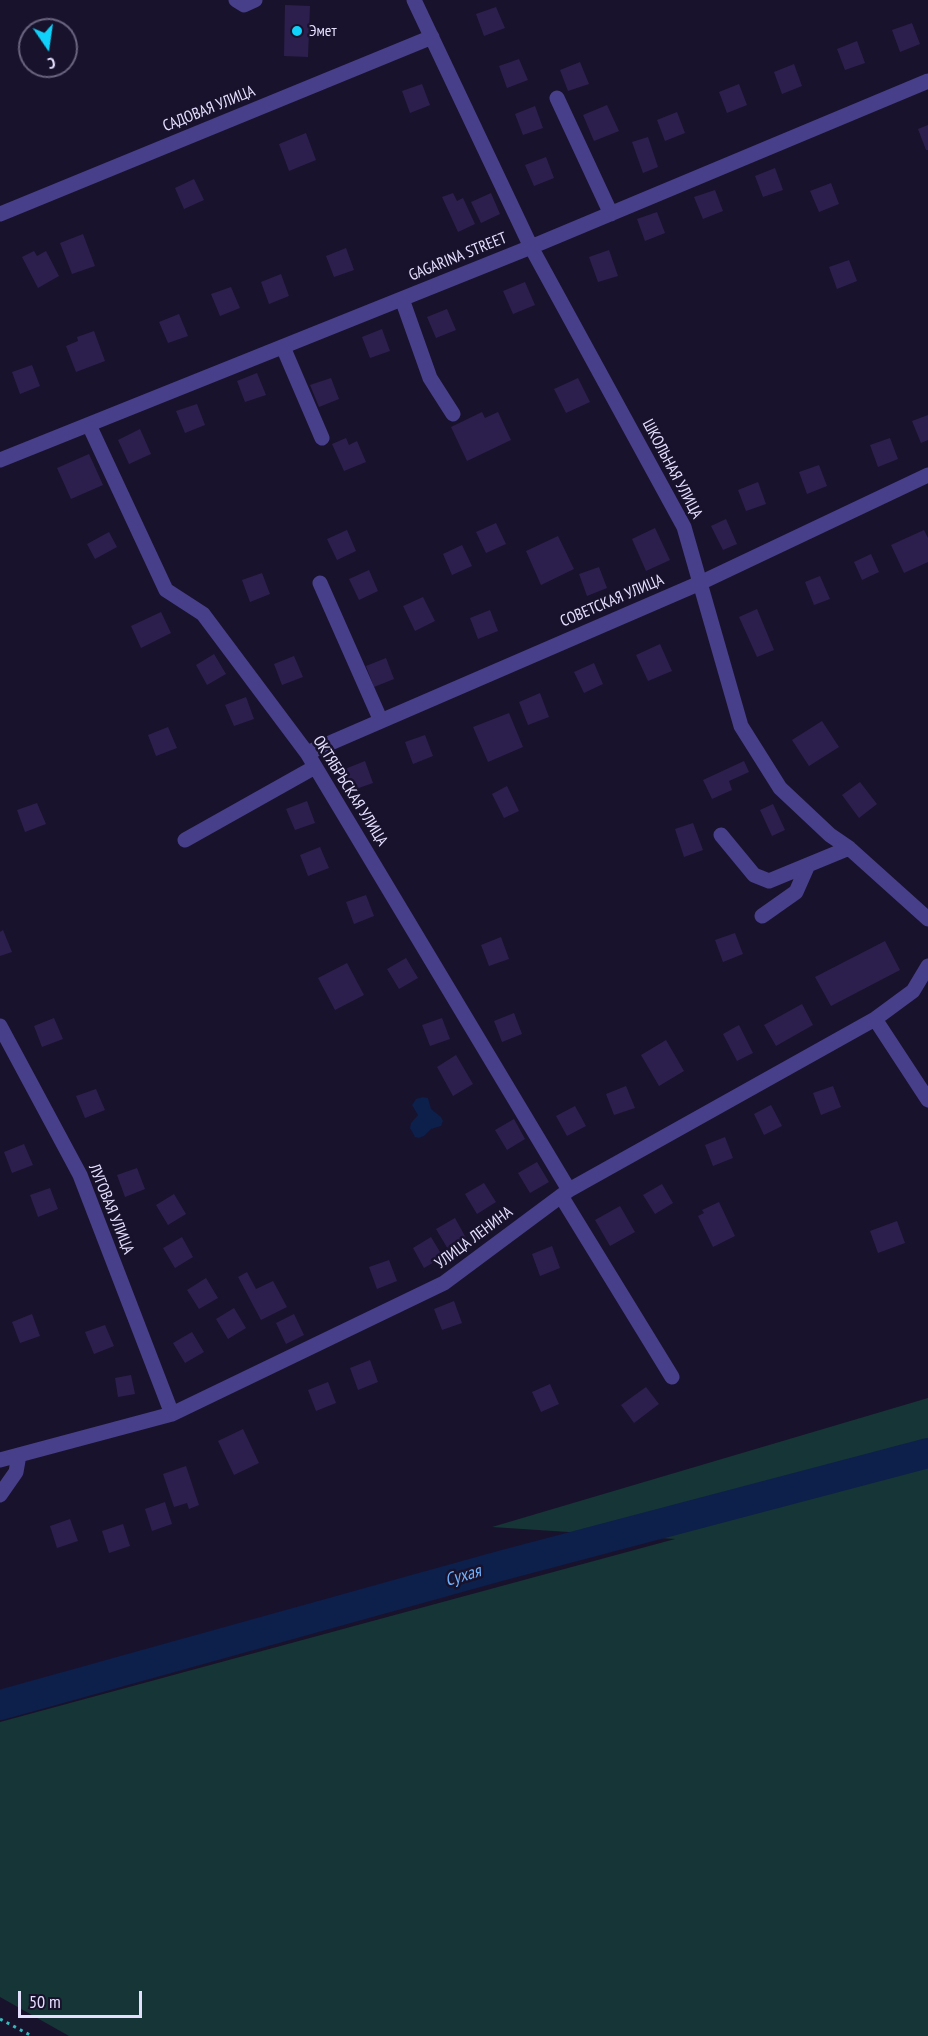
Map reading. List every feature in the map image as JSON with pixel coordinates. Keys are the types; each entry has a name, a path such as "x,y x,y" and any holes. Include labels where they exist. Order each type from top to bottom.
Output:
{"street":[{"path":"236,0 244,5 255,0"},
{"name":"ШКОЛЬНАЯ УЛИЦА","path":"419,2 432,37 531,247 684,527 741,726 780,788 830,835 849,848 928,919"},
{"name":"САДОВАЯ УЛИЦА","path":"0,214 432,37"},
{"name":"GAGARINA STREET","path":"0,460 531,247 928,81"},
{"path":"557,98 611,214"},
{"path":"402,299 430,378 453,414"},
{"path":"283,347 322,438"},
{"name":"ОКТЯБРЬСКАЯ УЛИЦА","path":"88,425 166,590 203,614 307,753 672,1377"},
{"name":"СОВЕТСКАЯ УЛИЦА","path":"307,753 700,583 926,480"},
{"path":"320,583 381,721"},
{"path":"185,840 315,766"},
{"path":"721,835 754,875 769,881 849,848"},
{"path":"762,916 795,892 808,865"},
{"name":"УЛИЦА ЛЕНИНА","path":"0,1460 172,1414 444,1283 565,1193 875,1019 913,991 928,966"},
{"path":"875,1019 928,1100"},
{"name":"ЛУГОВАЯ УЛИЦА","path":"0,1026 80,1175 172,1414"},
{"path":"0,1495 16,1472 20,1455"}],"path":[{"path":"0,2019 32,2036"}],"green space":[{"path":"928,1398 928,2036 69,2036 0,1997 0,1722 675,1539 492,1527"}],"water":[{"path":"428,1098 431,1109 443,1121 441,1126 431,1129 419,1138 415,1137 410,1128 418,1115 412,1105 416,1099"}],"building":[{"name":"Эмет","path":"285,5 310,6 308,57 284,56"},
{"path":"496,7 505,28 484,36 476,14"},
{"path":"912,23 920,44 900,52 892,30"},
{"path":"857,41 865,63 845,70 837,49"},
{"path":"519,59 528,80 507,88 499,66"},
{"path":"580,62 589,84 568,91 560,70"},
{"path":"794,64 802,86 782,94 774,72"},
{"path":"422,84 430,105 410,113 402,91"},
{"path":"739,84 747,105 727,113 719,92"},
{"path":"607,105 619,131 594,141 583,115"},
{"path":"535,106 543,128 523,135 515,114"},
{"path":"677,112 685,133 665,141 657,120"},
{"path":"928,125 928,150 926,150 918,129"},
{"path":"306,133 316,160 289,171 279,144"},
{"path":"648,137 658,167 643,173 632,142"},
{"path":"546,157 554,178 534,186 525,165"},
{"path":"775,168 783,190 763,197 755,176"},
{"path":"194,179 204,200 184,209 175,188"},
{"path":"831,183 839,204 819,212 810,191"},
{"path":"715,190 723,211 703,219 694,197"},
{"path":"453,193 457,201 463,198 475,224 458,232 442,197"},
{"path":"491,193 500,214 481,223 471,202"},
{"path":"657,212 665,233 645,241 637,219"},
{"path":"83,234 95,266 72,274 60,243"},
{"path":"346,248 354,270 334,277 326,256"},
{"path":"609,250 618,276 598,282 589,257"},
{"path":"34,251 37,256 46,251 59,276 38,288 22,257"},
{"path":"849,260 857,281 837,289 829,267"},
{"path":"281,274 289,296 269,304 261,282"},
{"path":"525,282 535,305 513,314 503,291"},
{"path":"231,287 240,308 220,316 211,294"},
{"path":"447,309 456,330 436,338 427,317"},
{"path":"179,314 188,336 168,343 159,322"},
{"path":"382,329 390,351 370,358 362,337"},
{"path":"94,331 105,361 76,372 66,346 78,341 77,337"},
{"path":"32,365 40,386 20,394 12,372"},
{"path":"257,373 266,395 245,402 237,381"},
{"path":"331,378 339,399 319,407 310,385"},
{"path":"578,378 590,402 566,413 554,389"},
{"path":"197,404 205,425 185,433 176,411"},
{"path":"482,412 485,418 498,412 511,440 467,461 451,427"},
{"path":"928,415 928,440 921,443 912,421"},
{"path":"140,429 151,454 129,464 118,440"},
{"path":"346,438 349,445 357,441 366,462 344,471 332,444"},
{"path":"890,438 898,459 878,467 870,445"},
{"path":"89,454 103,485 71,499 57,468"},
{"path":"819,465 827,486 807,494 799,472"},
{"path":"758,482 766,504 746,511 738,490"},
{"path":"726,519 737,544 723,550 711,526"},
{"path":"496,523 506,544 486,553 476,532"},
{"path":"655,528 670,560 646,571 632,539"},
{"path":"347,530 356,551 337,560 327,539"},
{"path":"924,530 928,538 928,562 904,573 891,545"},
{"path":"109,532 117,547 95,559 87,544"},
{"path":"558,536 574,569 541,585 526,551"},
{"path":"462,545 472,566 452,575 443,554"},
{"path":"871,554 879,572 862,580 854,562"},
{"path":"599,567 607,588 587,596 579,574"},
{"path":"369,570 378,591 359,600 349,579"},
{"path":"262,573 270,594 250,602 242,580"},
{"path":"820,576 830,599 814,605 805,582"},
{"path":"423,597 435,621 415,631 403,606"},
{"path":"757,609 774,650 757,657 739,617"},
{"path":"490,610 498,631 478,639 470,618"},
{"path":"161,612 171,633 141,648 131,626"},
{"path":"660,644 672,671 648,681 636,655"},
{"path":"214,654 226,674 207,685 196,665"},
{"path":"294,656 303,677 282,685 274,664"},
{"path":"386,658 394,679 374,687 366,666"},
{"path":"594,663 603,684 584,693 574,672"},
{"path":"540,693 549,717 528,725 519,702"},
{"path":"246,697 254,719 234,726 225,705"},
{"path":"509,713 523,747 488,762 473,727"},
{"path":"822,721 839,747 809,766 792,740"},
{"path":"168,727 177,748 156,756 148,735"},
{"path":"425,735 433,756 413,764 405,742"},
{"path":"365,761 373,783 353,790 345,769"},
{"path":"744,761 749,772 729,781 732,790 712,799 703,780"},
{"path":"860,782 877,804 859,818 842,795"},
{"path":"507,786 519,811 504,818 492,794"},
{"path":"307,801 315,823 295,830 286,809"},
{"path":"37,803 46,824 25,832 17,810"},
{"path":"773,804 785,830 772,836 760,810"},
{"path":"693,823 703,850 684,857 675,829"},
{"path":"320,847 329,868 308,876 300,855"},
{"path":"366,895 374,916 354,924 346,902"},
{"path":"3,930 12,952 0,956 0,932"},
{"path":"735,933 743,954 723,962 715,940"},
{"path":"501,937 509,959 489,966 481,945"},
{"path":"885,941 900,970 831,1006 815,977"},
{"path":"406,958 418,978 399,989 387,969"},
{"path":"347,963 364,995 335,1010 318,978"},
{"path":"802,1004 813,1025 776,1046 764,1025"},
{"path":"514,1013 522,1034 502,1042 494,1021"},
{"path":"54,1018 63,1039 42,1047 34,1026"},
{"path":"442,1018 450,1039 430,1046 422,1025"},
{"path":"739,1025 753,1053 737,1061 723,1034"},
{"path":"666,1040 684,1071 659,1086 641,1055"},
{"path":"456,1055 473,1084 453,1096 437,1067"},
{"path":"626,1086 635,1108 614,1115 606,1094"},
{"path":"833,1086 841,1107 821,1115 813,1093"},
{"path":"96,1089 105,1110 85,1118 76,1096"},
{"path":"771,1105 782,1126 764,1135 754,1114"},
{"path":"575,1106 586,1126 567,1136 556,1116"},
{"path":"514,1119 525,1139 507,1150 495,1130"},
{"path":"725,1137 733,1158 713,1166 705,1145"},
{"path":"24,1144 33,1165 12,1173 4,1152"},
{"path":"537,1162 549,1182 530,1193 518,1173"},
{"path":"137,1168 145,1189 125,1197 117,1175"},
{"path":"484,1183 496,1202 477,1214 465,1194"},
{"path":"662,1184 673,1203 655,1214 643,1195"},
{"path":"50,1188 58,1209 38,1217 30,1195"},
{"path":"174,1194 186,1214 168,1225 156,1205"},
{"path":"719,1202 735,1236 713,1247 698,1216 704,1213 702,1210"},
{"path":"620,1206 635,1232 610,1246 595,1220"},
{"path":"455,1218 466,1238 448,1249 436,1229"},
{"path":"897,1221 905,1243 878,1253 870,1231"},
{"path":"182,1237 193,1257 175,1268 163,1248"},
{"path":"431,1237 443,1257 424,1268 413,1248"},
{"path":"552,1246 560,1268 540,1276 532,1254"},
{"path":"389,1260 397,1281 377,1289 369,1267"},
{"path":"247,1272 256,1289 273,1281 287,1307 261,1320 238,1277"},
{"path":"206,1278 218,1298 199,1309 187,1290"},
{"path":"454,1301 462,1323 442,1330 434,1309"},
{"path":"234,1308 246,1328 228,1339 216,1319"},
{"path":"32,1314 40,1336 20,1343 12,1322"},
{"path":"294,1314 304,1335 286,1344 276,1323"},
{"path":"105,1325 114,1346 94,1354 85,1332"},
{"path":"192,1332 204,1352 185,1363 173,1343"},
{"path":"370,1360 378,1382 358,1390 350,1368"},
{"path":"131,1375 135,1394 118,1397 115,1378"},
{"path":"328,1382 336,1403 316,1411 308,1390"},
{"path":"550,1384 559,1404 541,1412 532,1392"},
{"path":"646,1387 659,1404 634,1423 621,1405"},
{"path":"243,1429 259,1463 234,1475 218,1441"},
{"path":"186,1466 199,1505 189,1509 187,1503 174,1507 163,1474"},
{"path":"165,1502 172,1524 152,1531 145,1509"},
{"path":"70,1519 78,1541 57,1548 50,1526"},
{"path":"123,1524 130,1546 109,1553 102,1531"}],"waterway":[{"name":"Сухая","path":"0,1705 500,1566 928,1453"}],"place":[{"name":"Эмет","path":"297,31"}]}
